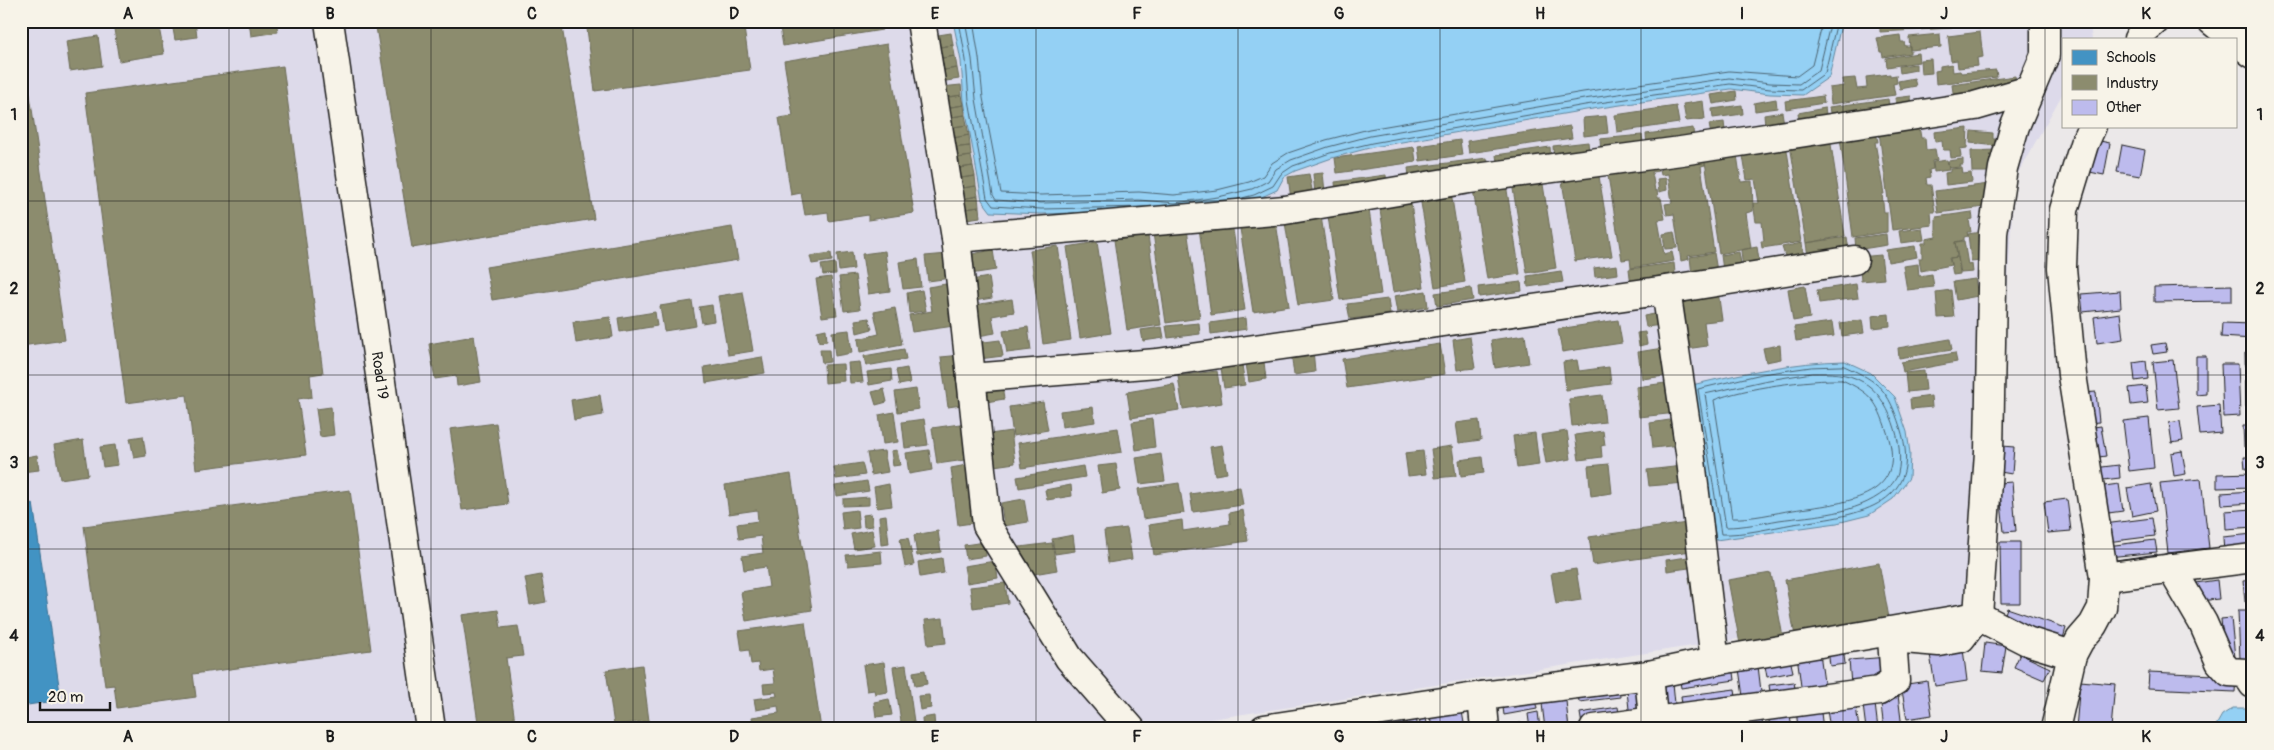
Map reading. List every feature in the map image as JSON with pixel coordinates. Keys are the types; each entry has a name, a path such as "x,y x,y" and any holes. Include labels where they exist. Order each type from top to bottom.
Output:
{"street":[{"name":"Road 19","path":"328,21 431,729"},
{"path":"922,21 956,238 987,525 1069,658 1131,729"},
{"path":"1594,729 1653,725 1879,691 1895,681 1892,638 1939,642 1961,638 1978,616 1989,452 1993,233 2003,168 2015,126 2045,55 2045,21"},
{"path":"2139,38 2143,31 2155,21"},
{"path":"2212,21 2234,38"},
{"path":"2236,40 2253,54"},
{"path":"956,238 1284,210 1469,179 1681,151 1975,106 2030,90"},
{"path":"2055,729 2072,655 2080,640 2093,626 2102,608 2104,577 2072,375 2062,268 2064,210 2084,144 2091,128"},
{"path":"971,378 1157,363 1666,290 1854,260"},
{"path":"1666,290 1690,452 1715,661"},
{"path":"2104,577 2253,558"},
{"path":"2171,568 2204,623 2220,662 2230,672 2246,673 2253,684"},
{"path":"1264,729 1482,696 1650,675 1715,661 1978,616 2027,641 2072,655"},
{"path":"1650,675 1653,725"},
{"path":"1482,696 1485,729"}],"shaded area":[{"path":"21,21 2089,21 2092,38 2062,38 2062,95 2014,180 1989,601 1145,729 21,729"}],"water":[{"path":"953,21 1842,21 1829,77 1803,95 1770,94 1731,89 1586,110 1373,147 1332,158 1295,171 1284,177 1277,190 1255,200 1139,211 1041,214 991,212 982,200 964,101 961,61"},
{"path":"1845,361 1871,373 1895,397 1907,432 1910,453 1909,478 1893,499 1869,515 1837,523 1716,540 1692,385 1749,372 1787,366"},
{"path":"2233,708 2247,708 2253,715 2253,729 2214,729 2222,715"}],"building: Schools":[{"path":"33,503 61,700 21,706 21,505"}],"building: Industry":[{"path":"195,21 197,37 175,40 172,23"},
{"path":"210,21 237,21 211,26"},
{"path":"249,21 276,21 278,32 251,36"},
{"path":"375,21 561,21 594,219 412,248"},
{"path":"586,21 743,21 750,70 595,91"},
{"path":"779,21 881,21 882,30 783,46"},
{"path":"1880,21 1951,21 1952,28 1880,32"},
{"path":"1969,21 1989,21 1989,24 1969,23"},
{"path":"158,22 164,54 119,61 114,29"},
{"path":"21,32 65,340 21,346"},
{"path":"1980,32 1983,57 1977,58 1978,66 1958,68 1957,60 1951,61 1948,36"},
{"path":"951,33 953,45 934,48 932,36"},
{"path":"1940,34 1941,47 1910,50 1909,37"},
{"path":"1900,35 1901,42 1904,42 1905,46 1910,46 1910,53 1883,57 1877,38"},
{"path":"98,36 102,66 70,71 66,41"},
{"path":"887,44 914,213 868,220 868,215 829,221 828,212 805,215 801,193 791,195 779,118 793,116 784,61"},
{"path":"953,45 955,56 936,59 934,48"},
{"path":"1918,53 1919,62 1887,67 1886,58"},
{"path":"955,56 957,68 938,71 936,59"},
{"path":"1931,59 1932,73 1921,74 1920,60"},
{"path":"1916,64 1916,70 1900,73 1899,66"},
{"path":"1952,64 1953,72 1996,70 1997,77 1936,84 1935,71 1940,70 1940,66"},
{"path":"283,66 323,373 310,375 312,397 298,399 306,455 196,469 187,395 126,403 85,93"},
{"path":"957,68 959,79 940,82 938,71"},
{"path":"1890,74 1890,76 1896,75 1897,83 1893,84 1895,95 1831,104 1829,88 1844,86 1843,79 1855,78 1857,89 1867,88 1866,77"},
{"path":"2015,76 2017,89 1955,106 1952,85"},
{"path":"1914,78 1916,86 1900,89 1898,81"},
{"path":"961,85 962,95 942,98 941,87"},
{"path":"1736,91 1737,100 1713,104 1711,95"},
{"path":"962,95 964,105 944,108 942,98"},
{"path":"1823,96 1824,103 1786,109 1785,101"},
{"path":"1911,96 1912,108 1897,111 1895,98"},
{"path":"1776,99 1777,108 1755,111 1754,103"},
{"path":"1888,99 1890,111 1832,124 1829,107"},
{"path":"1703,101 1705,119 1686,121 1683,104"},
{"path":"964,105 965,115 945,118 944,108"},
{"path":"1742,105 1743,114 1713,118 1712,109"},
{"path":"1676,106 1679,123 1617,132 1615,115"},
{"path":"1825,108 1827,120 1800,124 1798,113"},
{"path":"1782,112 1785,130 1766,132 1764,115"},
{"path":"965,115 967,125 946,128 945,118"},
{"path":"1606,116 1608,133 1584,136 1583,118"},
{"path":"1724,122 1726,139 1712,141 1709,124"},
{"path":"967,125 969,135 948,139 946,128"},
{"path":"1570,126 1572,138 1469,153 1467,141"},
{"path":"1919,126 1921,138 1925,138 1926,150 1935,149 1937,160 1932,161 1933,169 1929,170 1930,177 1926,178 1927,185 1931,185 1935,212 1931,212 1932,225 1892,230 1879,132"},
{"path":"1693,128 1694,143 1647,148 1646,134"},
{"path":"1968,128 1967,148 1960,149 1961,157 1951,158 1950,150 1943,150 1942,141 1935,142 1934,132"},
{"path":"1971,131 1993,133 1993,139 1998,139 1997,146 1970,143"},
{"path":"1876,132 1878,142 1875,142 1884,194 1882,194 1884,212 1887,212 1887,232 1853,237 1840,137"},
{"path":"969,135 970,146 950,148 948,139"},
{"path":"1642,135 1644,150 1601,154 1600,139"},
{"path":"1830,138 1845,236 1806,243 1790,145"},
{"path":"1460,140 1462,155 1420,161 1418,146"},
{"path":"1588,142 1590,159 1554,163 1553,146"},
{"path":"1786,144 1801,242 1762,248 1761,241 1764,241 1762,222 1756,222 1753,203 1759,203 1755,179 1747,180 1742,150"},
{"path":"970,146 971,156 951,159 950,148"},
{"path":"1414,147 1416,162 1337,173 1335,158"},
{"path":"1550,147 1551,161 1498,169 1496,155"},
{"path":"1736,148 1741,182 1752,181 1753,211 1746,213 1751,248 1719,254 1704,155"},
{"path":"1995,150 1995,172 1972,172 1971,151"},
{"path":"1703,151 1705,165 1701,166 1714,252 1688,256 1689,259 1681,261 1674,214 1667,215 1665,204 1672,203 1668,174 1661,175 1659,162"},
{"path":"971,156 973,166 953,169 951,159"},
{"path":"1487,158 1489,174 1410,183 1408,168"},
{"path":"1963,159 1961,167 1949,168 1948,161"},
{"path":"1947,160 1949,170 1934,172 1933,162"},
{"path":"1656,162 1658,171 1652,172 1655,191 1657,190 1658,198 1661,198 1665,219 1658,220 1664,254 1672,252 1674,261 1631,268 1630,259 1622,260 1607,170"},
{"path":"973,166 975,176 954,179 953,169"},
{"path":"1962,168 1963,174 1971,173 1972,182 1946,185 1945,173 1950,172 1950,169"},
{"path":"1598,170 1612,256 1575,261 1561,175"},
{"path":"1323,173 1325,192 1315,193 1313,174"},
{"path":"1309,174 1313,195 1291,199 1288,177"},
{"path":"1386,175 1387,187 1336,193 1335,182"},
{"path":"975,176 976,186 956,189 954,179"},
{"path":"1542,178 1556,268 1527,273 1512,183"},
{"path":"1666,178 1667,190 1659,192 1657,179"},
{"path":"1506,184 1520,274 1487,279 1473,189"},
{"path":"1989,184 1992,206 1938,213 1935,191"},
{"path":"976,186 978,196 957,200 956,189"},
{"path":"1451,192 1465,282 1435,287 1420,197"},
{"path":"978,196 979,207 959,210 957,200"},
{"path":"1410,198 1424,287 1393,292 1379,203"},
{"path":"1368,203 1381,294 1340,300 1327,209"},
{"path":"979,207 980,217 960,220 959,210"},
{"path":"1320,210 1334,300 1298,305 1284,216"},
{"path":"1972,212 1973,219 1969,220 1971,232 1967,232 1968,236 1964,237 1964,240 1955,242 1957,257 1949,258 1951,265 1921,271 1919,258 1922,258 1922,243 1926,243 1926,239 1936,237 1936,217"},
{"path":"1275,216 1289,306 1253,312 1239,222"},
{"path":"1232,223 1245,310 1211,315 1199,228"},
{"path":"732,227 738,260 492,300 486,267"},
{"path":"1922,228 1924,240 1901,243 1899,231"},
{"path":"1187,229 1200,318 1166,323 1153,233"},
{"path":"1987,231 1990,259 1971,261 1968,234"},
{"path":"1674,232 1677,248 1665,249 1663,234"},
{"path":"1886,234 1887,245 1856,250 1855,238"},
{"path":"1148,236 1161,325 1127,330 1114,240"},
{"path":"1847,237 1849,251 1808,256 1806,243"},
{"path":"1964,241 1968,265 1972,264 1973,272 1961,273 1955,242"},
{"path":"1097,242 1111,333 1080,338 1067,247"},
{"path":"1802,243 1804,259 1787,262 1782,247"},
{"path":"1058,246 1071,340 1043,344 1030,250"},
{"path":"1915,246 1917,257 1888,262 1886,250"},
{"path":"1757,247 1760,267 1743,270 1741,250"},
{"path":"993,250 996,270 970,274 967,255"},
{"path":"885,251 890,291 868,294 862,254"},
{"path":"852,252 854,269 839,271 837,254"},
{"path":"1739,252 1743,276 1724,278 1721,255"},
{"path":"831,253 832,261 812,264 810,256"},
{"path":"1714,253 1717,271 1692,275 1690,257"},
{"path":"948,254 951,278 928,281 925,256"},
{"path":"1881,255 1884,279 1861,281 1859,257"},
{"path":"1958,257 1960,274 1953,275 1950,258"},
{"path":"918,259 921,287 903,289 899,262"},
{"path":"835,263 836,274 823,275 821,265"},
{"path":"1674,263 1675,273 1653,277 1654,282 1631,285 1629,269"},
{"path":"1918,264 1919,276 1932,274 1934,287 1907,290 1903,266"},
{"path":"1617,265 1618,274 1595,277 1594,268"},
{"path":"1561,271 1563,282 1528,287 1527,276"},
{"path":"855,275 860,309 844,311 839,277"},
{"path":"831,277 837,315 822,317 816,279"},
{"path":"989,277 992,298 974,301 971,280"},
{"path":"1975,279 1978,296 1956,300 1953,282"},
{"path":"1521,282 1522,291 1479,297 1478,287"},
{"path":"946,284 954,326 912,332 909,315 932,311 928,287"},
{"path":"1856,284 1858,298 1819,303 1817,290"},
{"path":"1805,286 1810,318 1793,321 1788,289"},
{"path":"1471,288 1473,300 1437,306 1435,293"},
{"path":"922,290 926,311 909,313 907,293"},
{"path":"1951,290 1954,317 1938,318 1936,292"},
{"path":"1426,291 1428,307 1397,312 1394,296"},
{"path":"1718,291 1722,320 1704,322 1707,346 1679,350 1672,298"},
{"path":"743,292 753,351 728,355 718,296"},
{"path":"1012,299 1014,312 992,316 995,333 978,336 974,305"},
{"path":"1388,299 1390,314 1350,319 1347,304"},
{"path":"692,301 696,326 664,331 660,306"},
{"path":"712,305 714,321 702,323 699,307"},
{"path":"895,308 902,344 860,352 858,339 879,334 874,312"},
{"path":"655,312 657,326 620,332 618,318"},
{"path":"1660,313 1662,325 1646,327 1644,316"},
{"path":"1889,314 1890,326 1873,328 1872,316"},
{"path":"610,317 613,337 576,343 573,322"},
{"path":"869,318 872,329 857,333 855,320"},
{"path":"1246,318 1247,329 1211,334 1210,323"},
{"path":"1618,320 1622,343 1562,352 1558,329"},
{"path":"1862,320 1864,333 1842,336 1840,323"},
{"path":"1832,322 1834,336 1796,341 1794,327"},
{"path":"1199,323 1200,334 1168,338 1166,326"},
{"path":"1028,327 1031,350 1007,353 1003,331"},
{"path":"1162,327 1164,338 1143,341 1141,330"},
{"path":"826,329 827,341 819,342 817,331"},
{"path":"849,330 852,353 835,356 832,332"},
{"path":"1645,332 1647,344 1639,346 1637,333"},
{"path":"1525,335 1529,363 1495,368 1491,340"},
{"path":"474,336 481,382 457,386 456,376 435,379 429,344"},
{"path":"1470,337 1475,368 1457,370 1453,340"},
{"path":"1950,339 1952,350 1899,358 1898,348"},
{"path":"1000,340 1003,356 979,359 976,343"},
{"path":"1440,344 1445,374 1347,388 1342,359"},
{"path":"1780,345 1781,359 1766,362 1763,348"},
{"path":"1669,347 1673,375 1642,379 1638,352"},
{"path":"904,349 906,359 866,366 864,356"},
{"path":"1313,349 1315,372 1294,375 1291,352"},
{"path":"820,350 829,350 830,362 822,363"},
{"path":"1955,353 1957,362 1903,372 1901,362"},
{"path":"962,355 968,404 948,407 941,357"},
{"path":"762,357 765,373 706,383 704,367"},
{"path":"1577,360 1579,371 1609,367 1611,384 1566,390 1563,362"},
{"path":"860,362 863,382 850,383 848,363"},
{"path":"1264,362 1266,379 1249,382 1246,364"},
{"path":"843,364 844,381 825,383 824,365"},
{"path":"1242,365 1245,385 1224,388 1221,368"},
{"path":"907,368 910,383 899,385 896,370"},
{"path":"891,369 892,381 869,385 867,372"},
{"path":"1217,371 1222,403 1183,409 1178,376"},
{"path":"1924,371 1926,390 1907,392 1905,373"},
{"path":"1673,382 1677,413 1639,417 1636,387"},
{"path":"1002,384 1004,399 986,402 984,387"},
{"path":"1174,384 1179,410 1131,418 1127,392"},
{"path":"884,389 887,402 876,405 872,392"},
{"path":"916,389 919,409 898,412 895,392"},
{"path":"600,395 603,415 574,420 571,400"},
{"path":"1602,395 1605,422 1572,426 1569,399"},
{"path":"1931,396 1932,407 1911,409 1910,399"},
{"path":"1043,402 1048,430 1013,436 1009,407"},
{"path":"331,407 334,435 320,437 316,409"},
{"path":"1093,407 1095,422 1062,427 1060,411"},
{"path":"894,412 898,442 883,444 879,415"},
{"path":"924,419 928,445 905,448 902,422"},
{"path":"1152,419 1155,447 1136,450 1132,422"},
{"path":"1676,419 1679,445 1653,448 1650,423"},
{"path":"1479,420 1481,440 1459,443 1456,423"},
{"path":"496,423 508,504 462,510 450,429"},
{"path":"967,423 972,459 937,464 932,428"},
{"path":"1118,428 1122,452 1022,468 1018,443"},
{"path":"1011,431 1015,463 994,466 990,434"},
{"path":"1567,431 1571,459 1546,463 1541,435"},
{"path":"1603,431 1605,445 1601,446 1602,457 1579,460 1575,435"},
{"path":"1535,433 1539,465 1517,468 1513,436"},
{"path":"143,436 146,456 134,458 130,438"},
{"path":"83,440 88,475 60,479 54,445"},
{"path":"115,445 118,465 103,467 100,447"},
{"path":"1222,445 1227,473 1215,475 1210,447"},
{"path":"1452,446 1456,476 1435,478 1431,449"},
{"path":"897,450 900,465 893,466 891,451"},
{"path":"929,450 932,470 909,474 906,453"},
{"path":"884,451 888,472 871,475 867,453"},
{"path":"1423,451 1426,474 1408,476 1405,453"},
{"path":"1161,454 1165,481 1140,484 1136,458"},
{"path":"37,455 39,470 21,472 21,458"},
{"path":"1482,457 1484,473 1461,476 1459,460"},
{"path":"862,463 865,475 836,479 834,467"},
{"path":"972,464 980,522 958,525 951,468"},
{"path":"1116,464 1120,490 1102,493 1098,466"},
{"path":"1609,464 1612,493 1591,496 1588,466"},
{"path":"1083,466 1085,477 1019,488 1017,477"},
{"path":"1683,466 1685,483 1649,486 1647,470"},
{"path":"791,474 812,610 746,621 741,592 769,587 766,567 744,570 742,556 763,553 761,536 739,539 737,524 758,521 757,510 729,514 725,485"},
{"path":"867,481 869,491 837,496 835,486"},
{"path":"1179,483 1184,513 1143,519 1138,489"},
{"path":"889,484 892,506 877,508 874,487"},
{"path":"1071,485 1072,496 1047,500 1045,490"},
{"path":"1240,487 1243,505 1193,512 1190,494"},
{"path":"350,490 371,650 193,674 196,697 117,708 114,685 105,686 84,526"},
{"path":"869,497 869,505 843,506 843,499"},
{"path":"1024,499 1028,522 1004,526 1001,503"},
{"path":"857,510 859,528 843,530 841,512"},
{"path":"1243,510 1248,541 1154,555 1149,525 1182,520 1183,531 1230,524 1229,513"},
{"path":"871,514 873,526 864,527 863,515"},
{"path":"886,515 889,544 881,545 879,516"},
{"path":"1687,523 1691,551 1593,565 1589,537"},
{"path":"1127,528 1132,559 1108,563 1104,531"},
{"path":"872,530 875,546 854,549 851,534"},
{"path":"938,531 941,552 917,556 914,535"},
{"path":"1073,535 1075,551 1055,554 1052,539"},
{"path":"908,538 914,565 905,567 900,539"},
{"path":"985,542 986,556 966,559 964,545"},
{"path":"1052,543 1057,570 1022,576 1012,548"},
{"path":"881,551 882,563 848,566 846,555"},
{"path":"1688,557 1689,568 1667,571 1666,560"},
{"path":"942,558 944,573 920,577 918,562"},
{"path":"995,561 998,578 967,583 964,566"},
{"path":"1879,563 1889,618 1795,636 1785,580"},
{"path":"1576,569 1581,600 1556,604 1551,573"},
{"path":"1771,573 1783,637 1740,644 1728,580"},
{"path":"541,575 546,602 530,605 525,578"},
{"path":"1701,575 1705,601 1693,603 1689,577"},
{"path":"1005,583 1008,603 973,608 970,587"},
{"path":"498,610 501,628 518,626 523,656 506,658 516,729 479,729 462,615"},
{"path":"943,618 946,643 928,645 925,620"},
{"path":"805,622 821,729 754,729 752,717 779,713 778,706 756,710 754,699 777,696 776,692 764,693 763,684 775,683 773,669 759,671 758,663 751,664 749,650 742,651 739,631"},
{"path":"884,662 888,692 875,694 874,690 867,691 863,665"},
{"path":"642,665 649,721 614,725 606,670"},
{"path":"906,665 915,729 902,729 893,667"},
{"path":"925,670 927,684 915,686 913,672"},
{"path":"929,695 931,708 920,710 918,696"},
{"path":"889,699 892,715 876,717 874,702"},
{"path":"934,716 935,729 923,729 922,718"}],"building: Other":[{"path":"2090,139 2110,143 2104,175 2085,171"},
{"path":"2122,145 2145,150 2140,176 2117,172"},
{"path":"2232,285 2232,301 2154,302 2154,287"},
{"path":"2253,288 2253,303 2251,304 2249,289"},
{"path":"2120,291 2121,308 2083,312 2081,294"},
{"path":"2120,313 2123,339 2097,343 2094,317"},
{"path":"2222,323 2253,324 2253,339 2221,337"},
{"path":"2165,343 2167,352 2153,354 2151,345"},
{"path":"2245,353 2253,353 2253,407 2246,407"},
{"path":"2196,356 2206,356 2206,394 2196,395"},
{"path":"2173,360 2179,408 2158,410 2153,362"},
{"path":"2146,361 2148,379 2135,381 2133,363"},
{"path":"2221,364 2238,364 2240,416 2223,417"},
{"path":"2146,386 2148,403 2131,405 2129,388"},
{"path":"2096,392 2099,422 2087,423 2084,393"},
{"path":"2219,405 2221,433 2200,435 2197,407"},
{"path":"2149,418 2154,468 2129,471 2123,421"},
{"path":"2180,421 2183,441 2172,443 2169,423"},
{"path":"2101,426 2106,456 2092,458 2087,428"},
{"path":"2243,426 2253,426 2253,447 2244,447"},
{"path":"2002,446 2014,447 2012,474 2000,472"},
{"path":"2182,451 2186,474 2174,476 2171,453"},
{"path":"2244,457 2253,457 2253,468 2245,469"},
{"path":"2119,465 2120,478 2095,481 2094,468"},
{"path":"2253,473 2253,487 2217,488 2217,474"},
{"path":"2201,479 2209,548 2168,553 2160,483"},
{"path":"2012,482 2016,531 2004,532 1999,483"},
{"path":"2119,484 2123,511 2101,514 2097,487"},
{"path":"2151,484 2156,511 2132,516 2127,488"},
{"path":"2253,491 2253,503 2222,505 2221,493"},
{"path":"2067,499 2071,531 2048,533 2044,502"},
{"path":"2253,509 2253,527 2226,529 2225,511"},
{"path":"2152,518 2155,536 2107,542 2104,524"},
{"path":"2253,534 2253,551 2224,554 2223,537"},
{"path":"2155,540 2157,552 2108,557 2107,546"},
{"path":"2000,542 2020,542 2020,603 2001,603"},
{"path":"2157,554 2159,566 2110,572 2109,561"},
{"path":"2217,580 2219,599 2198,601 2196,583"},
{"path":"2253,580 2253,601 2245,602 2243,581"},
{"path":"2007,608 2066,628 2062,642 2002,622"},
{"path":"2238,611 2250,611 2251,659 2240,659"},
{"path":"2231,618 2235,658 2225,659 2221,619"},
{"path":"1985,643 2006,646 2002,673 1982,671"},
{"path":"1843,647 1845,664 1830,666 1828,649"},
{"path":"1963,649 1967,681 1935,686 1930,654"},
{"path":"1788,650 1793,672 1767,677 1763,655"},
{"path":"1820,653 1825,690 1802,694 1797,655"},
{"path":"2020,654 2050,668 2044,680 2014,667"},
{"path":"1889,657 1891,681 1851,685 1849,660"},
{"path":"1733,665 1735,680 1681,688 1679,674"},
{"path":"1758,666 1762,700 1744,703 1739,669"},
{"path":"2149,672 2236,676 2235,692 2148,688"},
{"path":"1645,680 1649,716 1630,718 1626,682"},
{"path":"1927,681 1932,715 1907,719 1901,685"},
{"path":"2080,681 2115,684 2111,729 2076,729"},
{"path":"1794,682 1796,695 1771,698 1769,685"},
{"path":"1619,683 1620,697 1579,702 1578,689"},
{"path":"1673,683 1676,714 1662,716 1659,685"},
{"path":"1735,689 1737,706 1683,713 1681,696"},
{"path":"1565,692 1569,729 1545,729 1541,695"},
{"path":"1534,695 1537,709 1504,715 1502,700"},
{"path":"1898,695 1902,728 1884,729 1880,697"},
{"path":"1875,704 1878,729 1866,729 1863,705"},
{"path":"1820,705 1823,729 1798,729 1796,708"},
{"path":"1461,706 1464,723 1432,727 1429,711"},
{"path":"1856,706 1859,729 1830,729 1827,710"},
{"path":"1618,707 1620,720 1582,725 1580,713"},
{"path":"1789,709 1792,729 1770,729 1768,712"},
{"path":"1415,711 1418,729 1407,729 1405,713"},
{"path":"1761,711 1763,729 1745,729 1743,713"},
{"path":"1538,712 1540,729 1530,729 1528,714"},
{"path":"1739,712 1741,729 1727,729 1725,713"},
{"path":"1425,713 1428,729 1421,729 1418,714"},
{"path":"1402,717 1404,729 1314,729"},
{"path":"1521,723 1522,729 1505,729 1504,726"}]}
